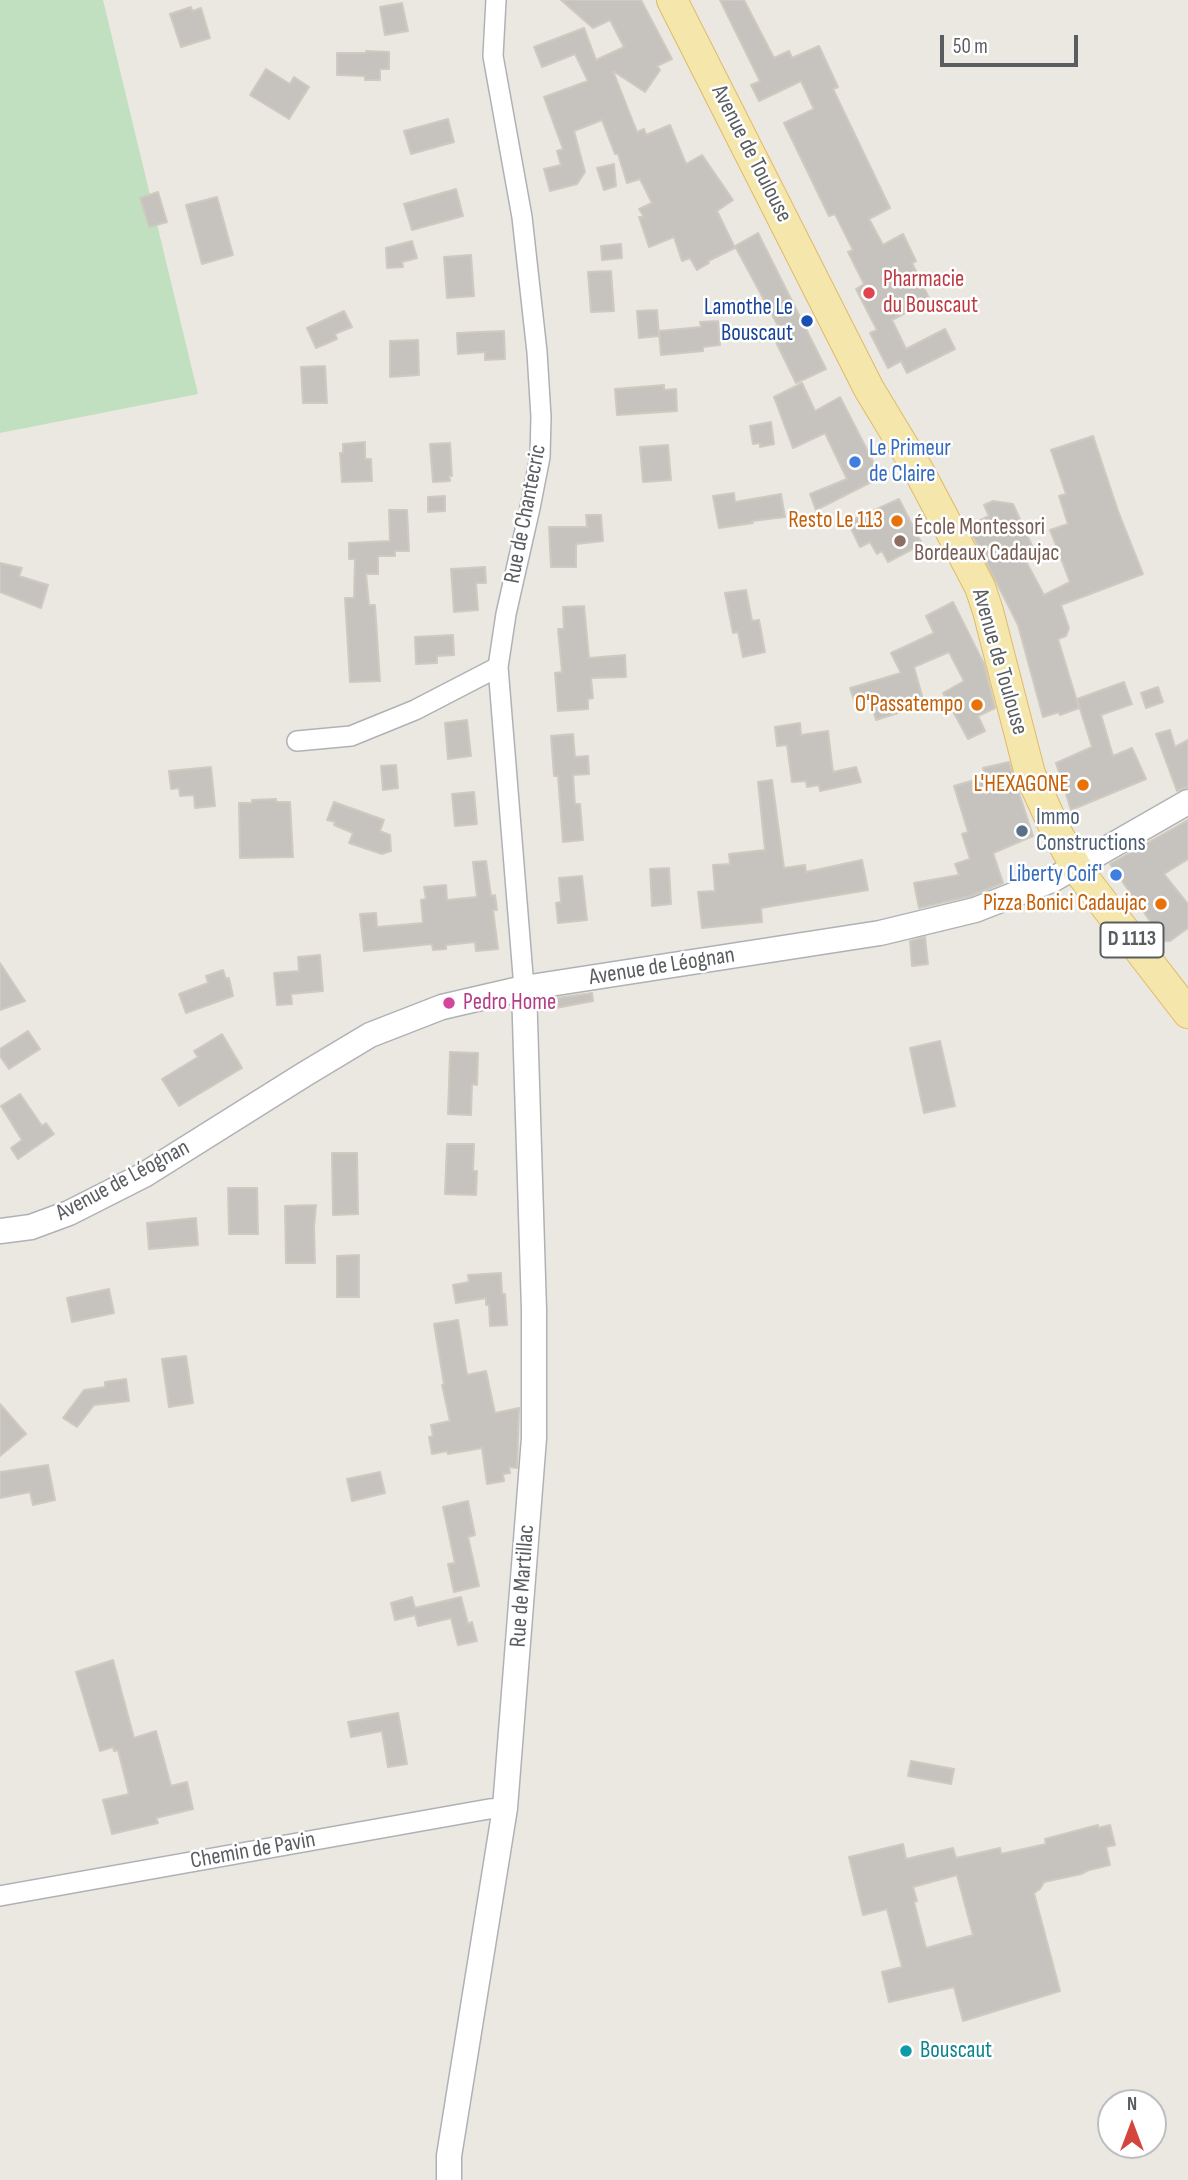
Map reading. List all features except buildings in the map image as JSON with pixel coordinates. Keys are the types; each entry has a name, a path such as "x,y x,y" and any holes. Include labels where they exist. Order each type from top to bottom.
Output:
{"main road":[{"name":"Avenue de Toulouse","path":"672,0 869,389 921,475 979,587 988,611 1030,774 1056,831 1076,867 1188,1013"}],"street":[{"name":"Rue de Chantecric","path":"496,0 493,56 522,217 537,352 541,417 540,457 506,614 498,667 524,988"},
{"path":"297,741 351,736 415,710 498,667"},
{"name":"Avenue de Léognan","path":"0,1231 31,1227 69,1213 144,1175 370,1035 442,1007 524,988 880,933 975,910 1052,880 1188,802"},
{"name":"Rue de Martillac","path":"449,2180 449,2156 505,1808 534,1438 534,1310 524,988"},
{"name":"Chemin de Pavin","path":"0,1896 505,1808"}],"green space":[{"path":"0,0 103,0 198,394 0,433"}],"place":[{"name":"Pharmacie du Bouscaut","path":"869,293"},
{"name":"Lamothe Le Bouscaut","path":"807,321"},
{"name":"Le Primeur de Claire","path":"855,462"},
{"name":"Resto Le 113","path":"897,521"},
{"name":"École Montessori Bordeaux Cadaujac","path":"900,541"},
{"name":"O'Passatempo","path":"977,705"},
{"name":"L'HEXAGONE","path":"1083,785"},
{"name":"Immo Constructions","path":"1022,831"},
{"name":"Liberty Coif'","path":"1116,875"},
{"name":"Pizza Bonici Cadaujac","path":"1161,904"},
{"name":"Pedro Home","path":"449,1003"},
{"name":"Bouscaut","path":"906,2051"}]}
